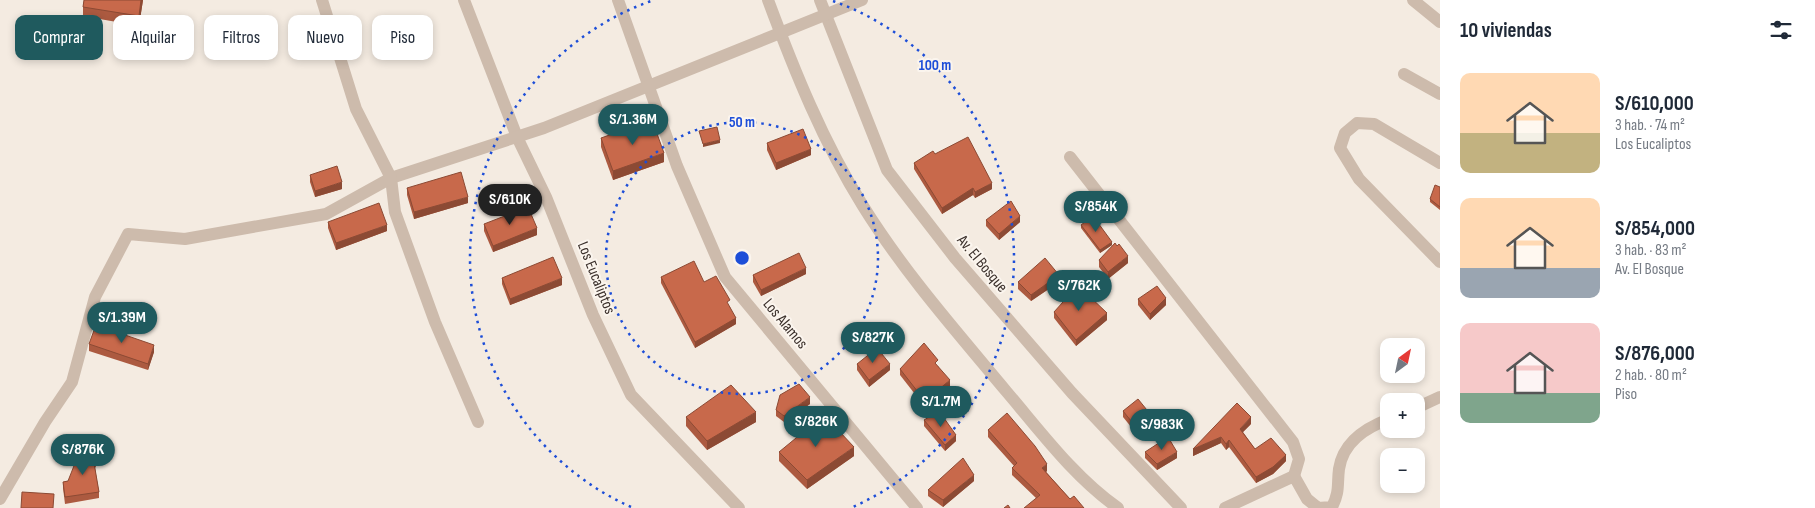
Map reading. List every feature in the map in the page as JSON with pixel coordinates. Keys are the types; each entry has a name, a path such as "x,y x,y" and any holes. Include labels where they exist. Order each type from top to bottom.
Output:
{"street":[{"path":"322,0 356,109 391,178 398,221 435,322 478,422"},
{"name":"Los Eucaliptos","path":"464,0 517,138 546,197 592,315 631,396 739,508"},
{"name":"Los Alamos","path":"618,0 650,84 677,166 725,277 917,508"},
{"path":"768,0 826,139 862,206 917,284 1050,443 1094,491 1118,508"},
{"name":"Av. El Bosque","path":"820,0 887,170 961,266 1072,393 1181,508"},
{"path":"0,499 45,422 72,382 95,297 128,234 185,239 326,214 391,178 517,138 862,0"},
{"path":"1412,0 1440,22"},
{"path":"1404,74 1440,94"},
{"path":"1440,163 1374,124 1357,123 1345,133 1340,148 1348,164 1364,184 1440,260"},
{"path":"1070,157 1293,442 1299,459 1294,476 1307,499 1318,508 1332,507 1339,494 1340,468 1355,436 1380,424"},
{"path":"1425,404 1440,397"},
{"path":"1225,508 1294,476"}],"building":[{"path":"84,0 141,0 139,15 83,7"},
{"path":"652,120 664,153 613,171 601,138"},
{"path":"717,127 720,140 703,144 699,131"},
{"path":"803,129 811,149 776,163 767,143"},
{"path":"968,137 992,183 975,192 973,188 942,208 914,163 933,151 935,154"},
{"path":"337,166 342,182 315,191 310,175"},
{"path":"461,172 468,197 414,212 407,188"},
{"path":"1435,185 1440,187 1440,207 1430,199"},
{"path":"1011,201 1020,216 999,234 986,220"},
{"path":"379,203 387,225 336,243 328,222"},
{"path":"528,207 537,228 493,246 484,224"},
{"path":"1093,216 1112,242 1100,250 1081,225"},
{"path":"1115,243 1117,246 1119,244 1128,256 1108,272 1099,260"},
{"path":"799,253 806,268 761,290 753,275"},
{"path":"553,257 562,278 510,299 502,278"},
{"path":"1045,258 1059,275 1031,295 1018,282"},
{"path":"694,261 704,282 716,276 730,300 727,302 736,318 695,342 661,277"},
{"path":"1080,283 1087,294 1107,313 1076,340 1054,312"},
{"path":"1157,286 1166,298 1150,314 1138,299"},
{"path":"96,325 154,345 148,364 89,344"},
{"path":"924,343 938,360 935,363 950,380 925,401 900,369"},
{"path":"877,348 890,364 869,380 857,364"},
{"path":"799,384 810,397 784,416 776,410 780,395"},
{"path":"731,385 756,412 707,441 686,417"},
{"path":"1138,399 1151,415 1136,427 1123,411"},
{"path":"1237,403 1251,417 1240,429 1255,449 1271,438 1286,455 1273,467 1256,477 1229,440 1226,444 1221,437 1193,449"},
{"path":"939,411 956,435 945,445 924,420"},
{"path":"1007,413 1035,446 1047,464 1042,468 1070,499 1074,496 1084,508 1024,508 1040,495 1012,468 1017,463 988,430"},
{"path":"824,415 854,447 807,480 779,452"},
{"path":"1168,437 1177,452 1157,464 1145,452"},
{"path":"81,448 98,454 94,463 99,492 65,497 63,482 68,481"},
{"path":"963,458 974,475 943,500 928,490"},
{"path":"22,492 54,494 53,508 21,508"}]}
